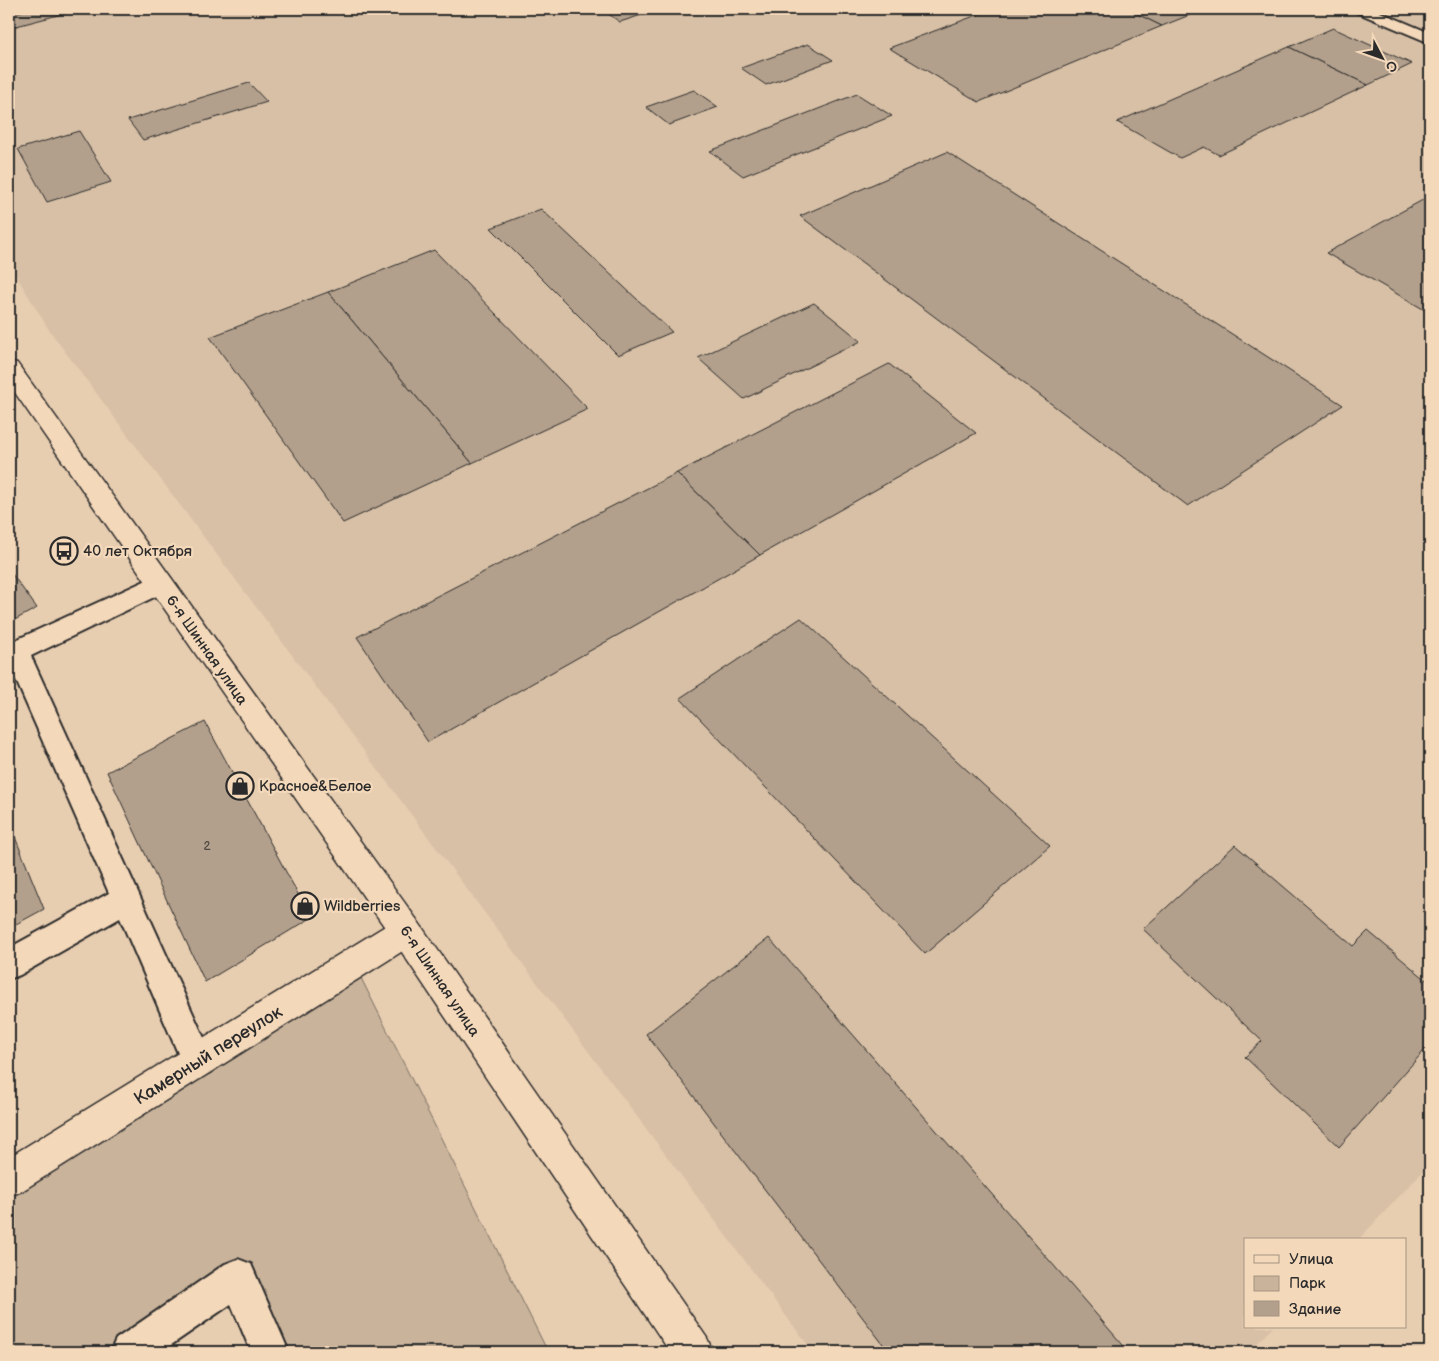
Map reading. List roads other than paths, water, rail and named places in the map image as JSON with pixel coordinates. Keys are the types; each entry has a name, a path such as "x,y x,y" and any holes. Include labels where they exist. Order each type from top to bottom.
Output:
{"main road":[{"name":"6-я Шинная улица","path":"9,368 406,931 693,1352"},
{"name":"Камерный переулок","path":"9,1178 406,931"}],"lane":[{"path":"1361,9 1430,38"},
{"path":"160,584 16,651 198,1060"},
{"path":"9,964 127,898"},
{"path":"129,1352 238,1276 270,1352"}],"place":[{"name":"40 лет Октября","path":"64,551"},
{"name":"Красное&Белое","path":"240,786"},
{"name":"Wildberries","path":"305,906"}]}
